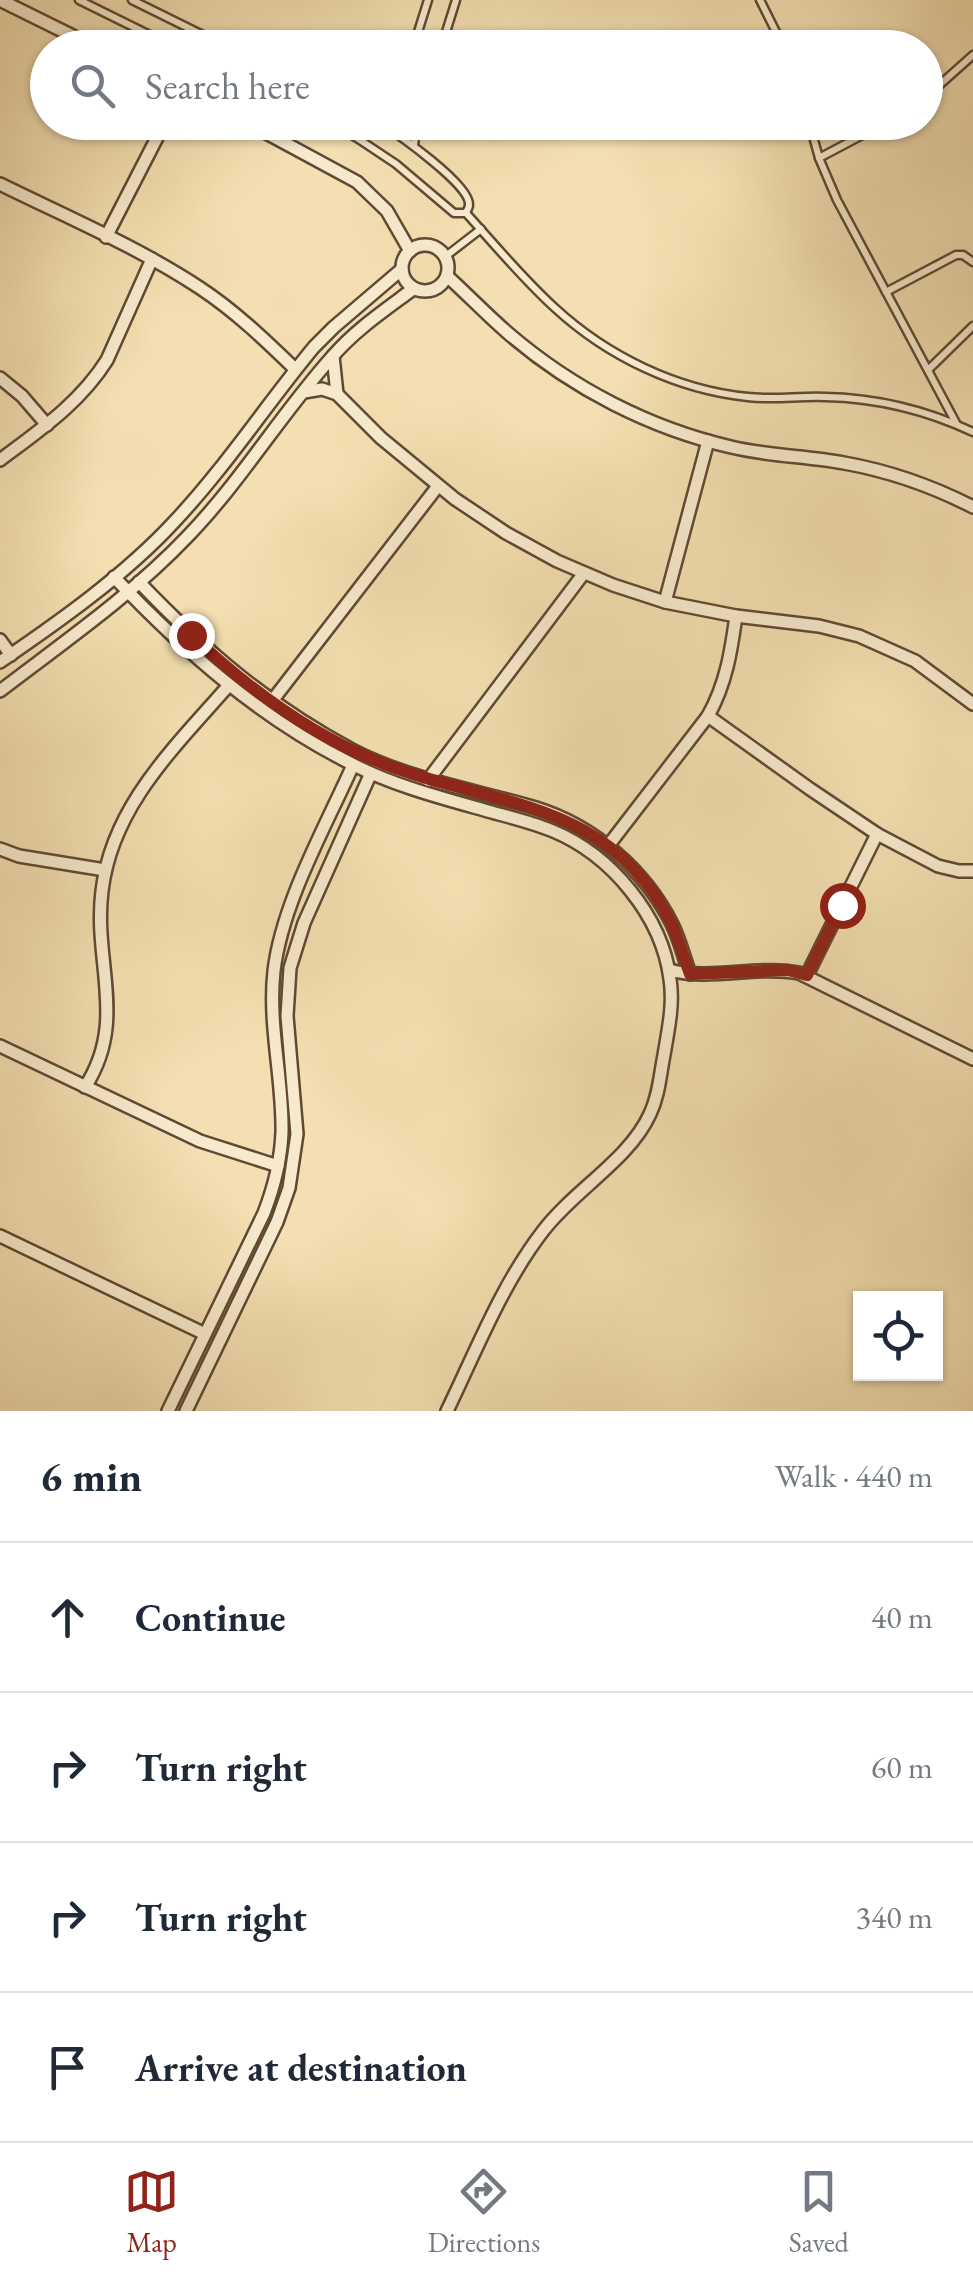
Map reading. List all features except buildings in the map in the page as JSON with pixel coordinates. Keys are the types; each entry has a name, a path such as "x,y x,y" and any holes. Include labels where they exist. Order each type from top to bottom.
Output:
{"street":[{"path":"0,0 61,30"},
{"path":"106,236 156,140"},
{"path":"279,140 357,182 387,211 410,250"},
{"path":"0,184 152,259 202,289 296,369"},
{"path":"429,245 446,256 448,276 440,287 420,291 405,280 402,262 410,250 429,245"},
{"path":"0,460 74,403 98,376 152,259"},
{"path":"0,640 5,658 114,578 153,544 193,501 334,326 402,269"},
{"path":"448,276 508,333 571,380 628,412 708,441 868,468 922,484 973,507"},
{"path":"0,691 128,592 168,556 210,512 333,356 370,321 414,288"},
{"path":"333,356 336,394"},
{"path":"0,378 47,425"},
{"path":"304,392 322,389 336,394 438,486 506,533 584,572 664,602 820,626 859,636 915,661 973,704"},
{"path":"664,602 708,441"},
{"path":"272,701 438,486"},
{"path":"428,780 584,572"},
{"path":"114,578 229,685 281,723 371,773 419,791 536,824 582,846 606,864 633,894 654,928 669,970 672,994 658,1091 649,1116 634,1140 568,1202 530,1248 446,1411"},
{"path":"138,582 207,650 272,701 356,752 428,780 540,809 590,833 632,868 660,905 672,925 690,974"},
{"path":"608,846 708,716 725,679 736,616"},
{"path":"85,1087 98,1064 108,1029 100,911 106,870 118,831 136,796 229,685"},
{"path":"708,716 877,834 938,866 973,870"},
{"path":"168,1411 264,1213 278,1166 282,1120 273,993 280,938 292,901 354,764"},
{"path":"186,1411 277,1222 289,1188 297,1134 287,1016 290,968 304,923 371,773"},
{"path":"807,975 877,834"},
{"path":"0,849 19,856 106,870"},
{"path":"669,970 690,974 788,970 807,975 973,1059"},
{"path":"1,1050 200,1140 278,1166"},
{"path":"0,1236 205,1334"}],"lane":[{"path":"79,0 140,30"},
{"path":"132,0 193,30"},
{"path":"419,30 428,0"},
{"path":"446,30 456,0"},
{"path":"760,0 775,30"},
{"path":"943,82 973,55"},
{"path":"360,140 396,164 454,214 466,213 469,200 447,175 405,140"},
{"path":"414,146 415,140"},
{"path":"814,140 836,200 957,424"},
{"path":"819,158 853,140"},
{"path":"466,213 572,323 612,351 655,373 749,398 820,396 878,402 913,409 973,432"},
{"path":"446,256 481,229"},
{"path":"886,292 956,255 973,262"},
{"path":"928,370 973,326"}],"route":[{"path":"191,635 272,701 356,752 428,780 540,809 590,833 632,868 660,905 672,925 690,974 788,970 807,975 842,905"}]}
